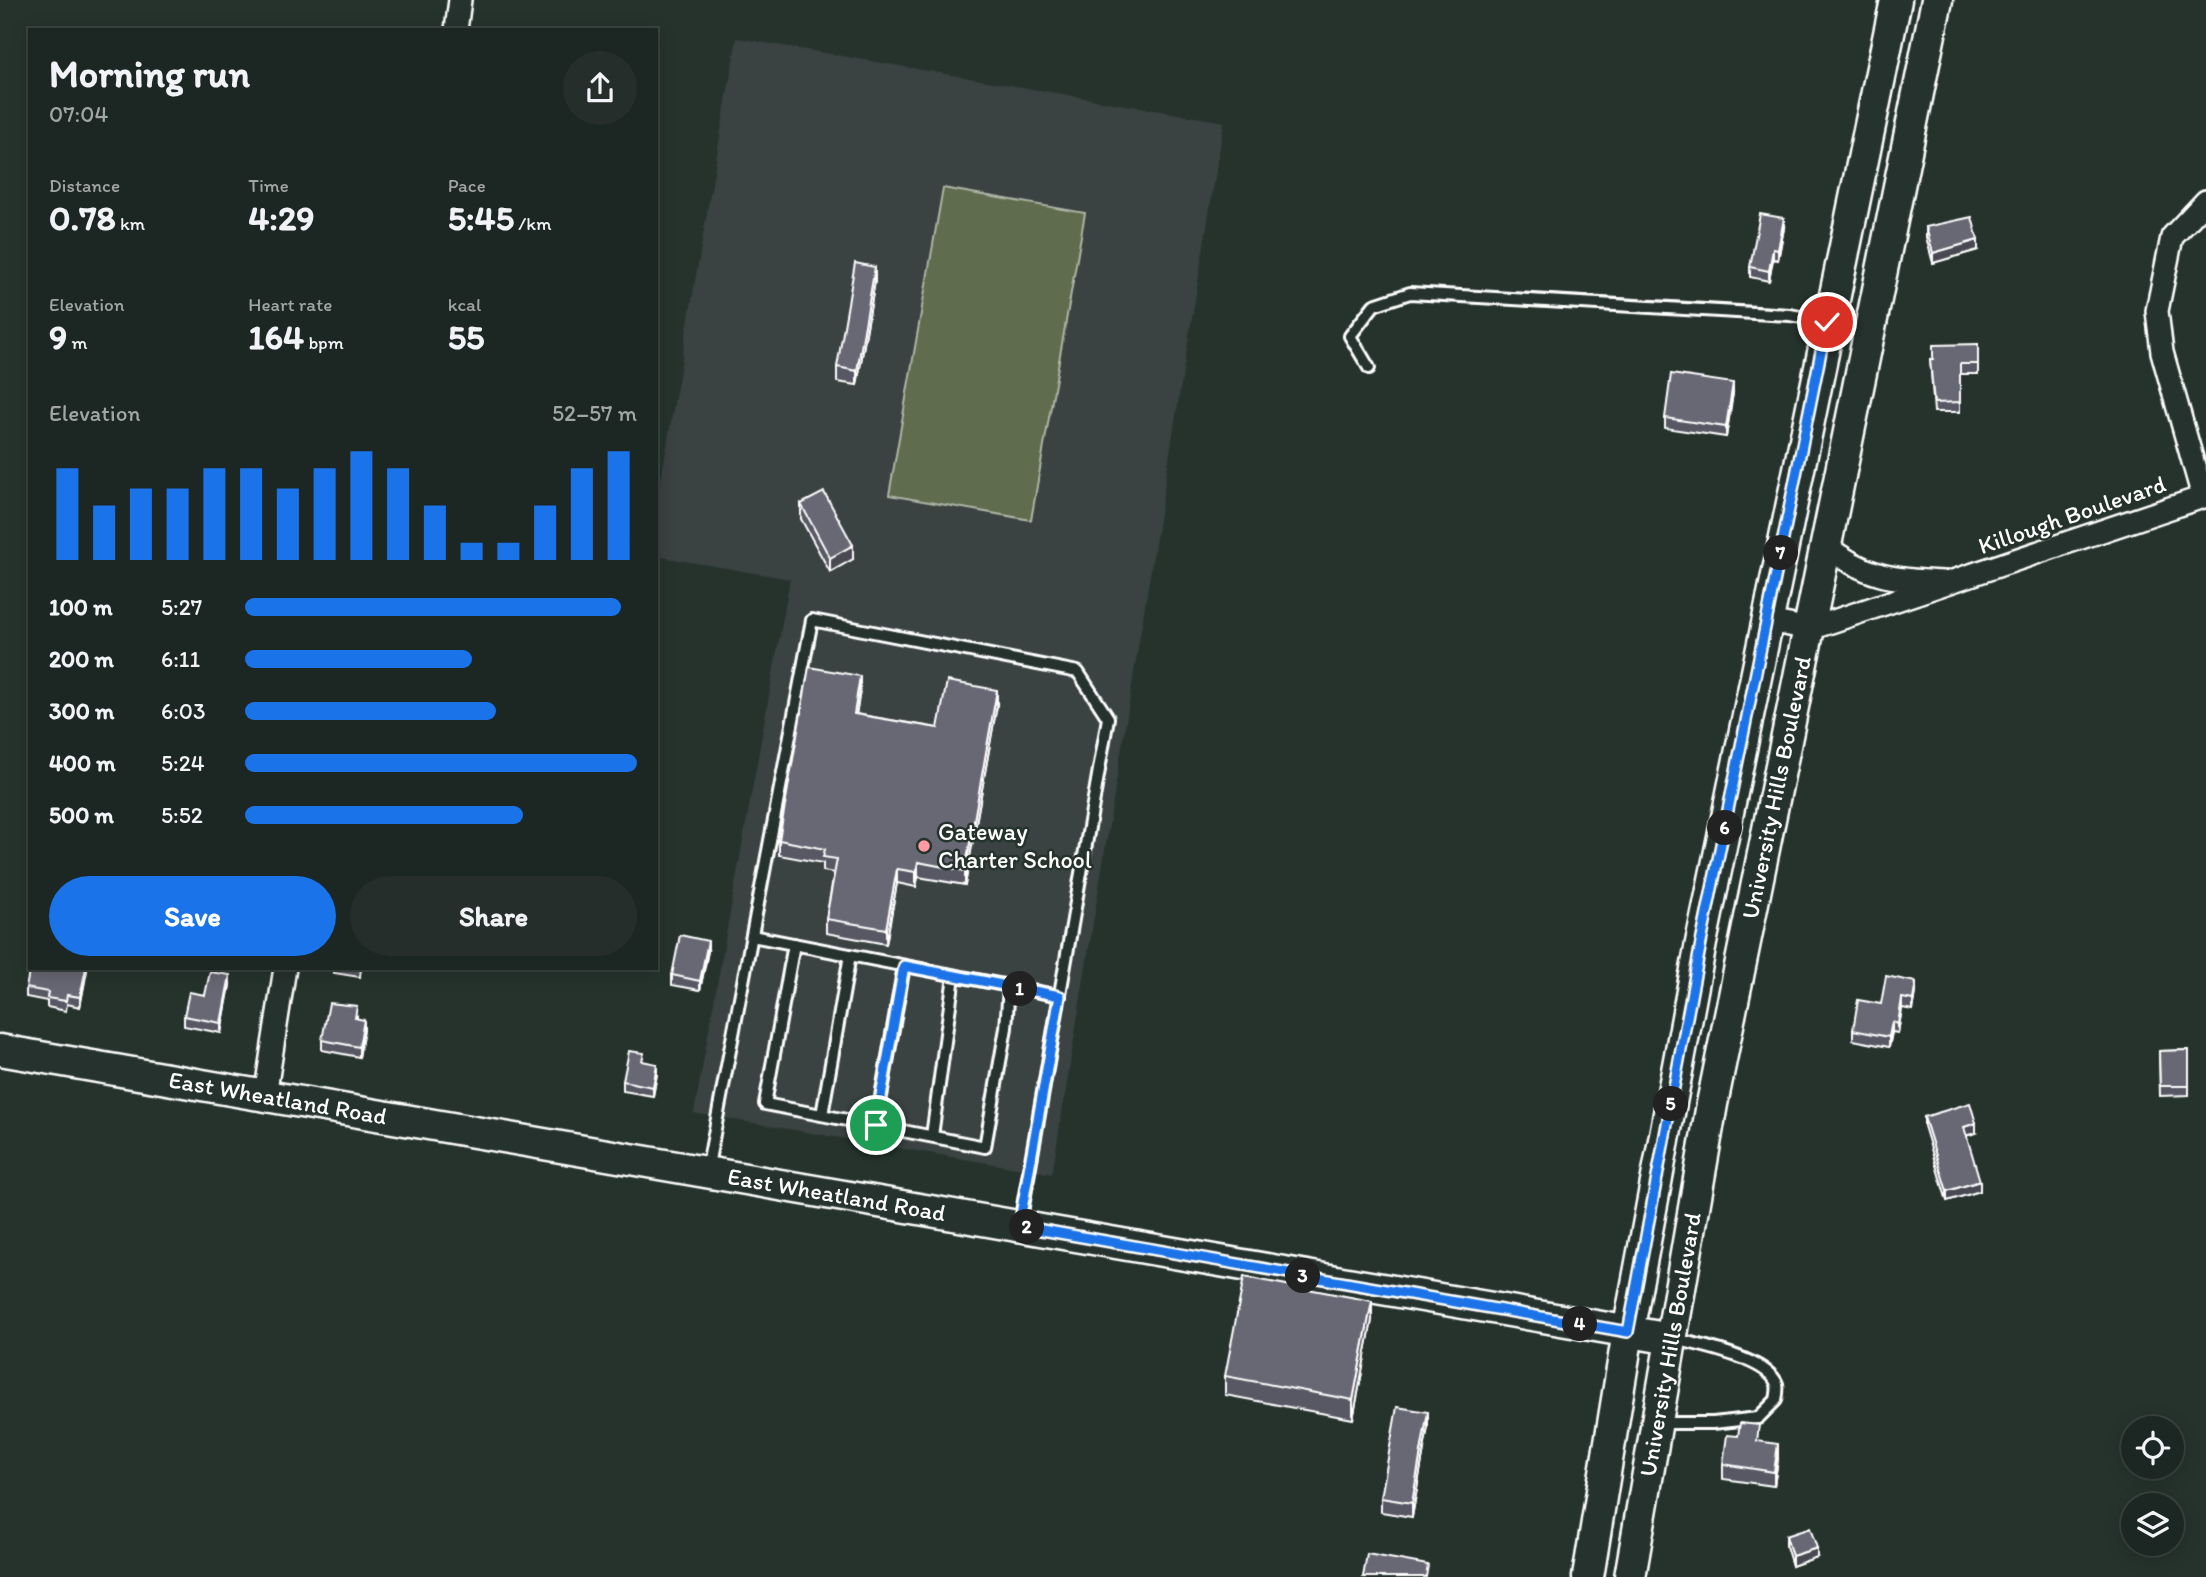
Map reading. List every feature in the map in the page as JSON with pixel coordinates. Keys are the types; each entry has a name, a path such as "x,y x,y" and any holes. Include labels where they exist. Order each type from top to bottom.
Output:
{"main road":[{"name":"University Hills Boulevard","path":"1588,1577 1628,1332 1701,943 1827,322 1896,0"},
{"name":"University Hills Boulevard","path":"1630,1577 1715,1090 1937,0"},
{"path":"1827,322 1868,330"},
{"name":"East Wheatland Road","path":"0,1050 1671,1339"},
{"path":"1595,1538 1636,1545"}],"street":[{"path":"456,28 460,0"},
{"path":"2205,496 2162,352 2157,311 2172,237 2206,201"},
{"name":"Killough Boulevard","path":"1768,621 1810,629 1955,583 2205,496"},
{"name":"Killough Boulevard","path":"1825,545 1859,570 1916,581 1955,583"},
{"path":"264,1096 285,970"}],"lane":[{"path":"1369,368 1350,336 1374,305 1410,293 1790,315 1827,322"},
{"path":"707,1171 812,620 1078,672 1108,719 1019,1226"},
{"path":"751,936 1060,996"},
{"path":"794,944 765,1104 985,1147 1006,1028 1009,987"},
{"path":"822,1115 850,956"},
{"path":"876,1125 904,966"},
{"path":"932,1136 954,976"},
{"path":"1657,1423 1713,1423 1758,1418 1776,1400 1777,1384 1770,1373 1746,1360 1697,1343 1671,1339"}],"shaded area":[{"name":"Gateway Charter School","path":"737,38 1224,122 1052,1174 694,1113 790,579 658,556 658,497"}],"green space":[{"path":"943,188 1085,213 1031,520 889,495"}],"building":[{"path":"1760,214 1784,218 1778,250 1773,249 1769,271 1750,267"},
{"path":"1972,217 1978,240 1933,253 1926,227"},
{"path":"855,263 875,267 857,371 837,367"},
{"path":"1978,344 1978,364 1960,364 1960,402 1934,403 1930,359 1933,359 1933,345"},
{"path":"1671,374 1733,383 1726,427 1665,418"},
{"path":"824,492 853,545 830,558 801,504"},
{"path":"809,667 860,676 854,714 938,728 947,681 997,690 965,871 918,862 916,872 897,869 886,929 826,919 837,859 823,857 825,849 779,840"},
{"path":"680,935 708,941 700,981 672,975"},
{"path":"29,970 86,970 80,997 67,995 66,1001 47,998 48,992 26,988"},
{"path":"210,972 230,975 221,1023 184,1016 189,992 205,995"},
{"path":"1886,976 1916,982 1913,1000 1902,998 1898,1024 1892,1022 1889,1037 1853,1030 1858,1000 1881,1004"},
{"path":"329,1003 357,1006 355,1018 364,1020 359,1047 322,1040"},
{"path":"2189,1050 2189,1086 2160,1086 2159,1051"},
{"path":"629,1051 644,1053 642,1061 657,1064 653,1087 623,1081"},
{"path":"1970,1103 1976,1123 1964,1127 1980,1181 1947,1191 1924,1117"},
{"path":"1244,1277 1372,1301 1353,1400 1225,1376"},
{"path":"1397,1407 1428,1412 1412,1503 1381,1498"},
{"path":"1740,1423 1759,1425 1757,1441 1778,1444 1774,1472 1723,1464 1727,1435 1738,1436"},
{"path":"1810,1528 1817,1548 1792,1556 1786,1536"},
{"path":"1367,1554 1428,1565 1426,1577 1363,1577"}],"place":[{"name":"Gateway Charter School","path":"924,846"}],"route":[{"path":"876,1125 904,966 1060,996 1019,1226 1628,1332 1701,943 1827,322"}]}
